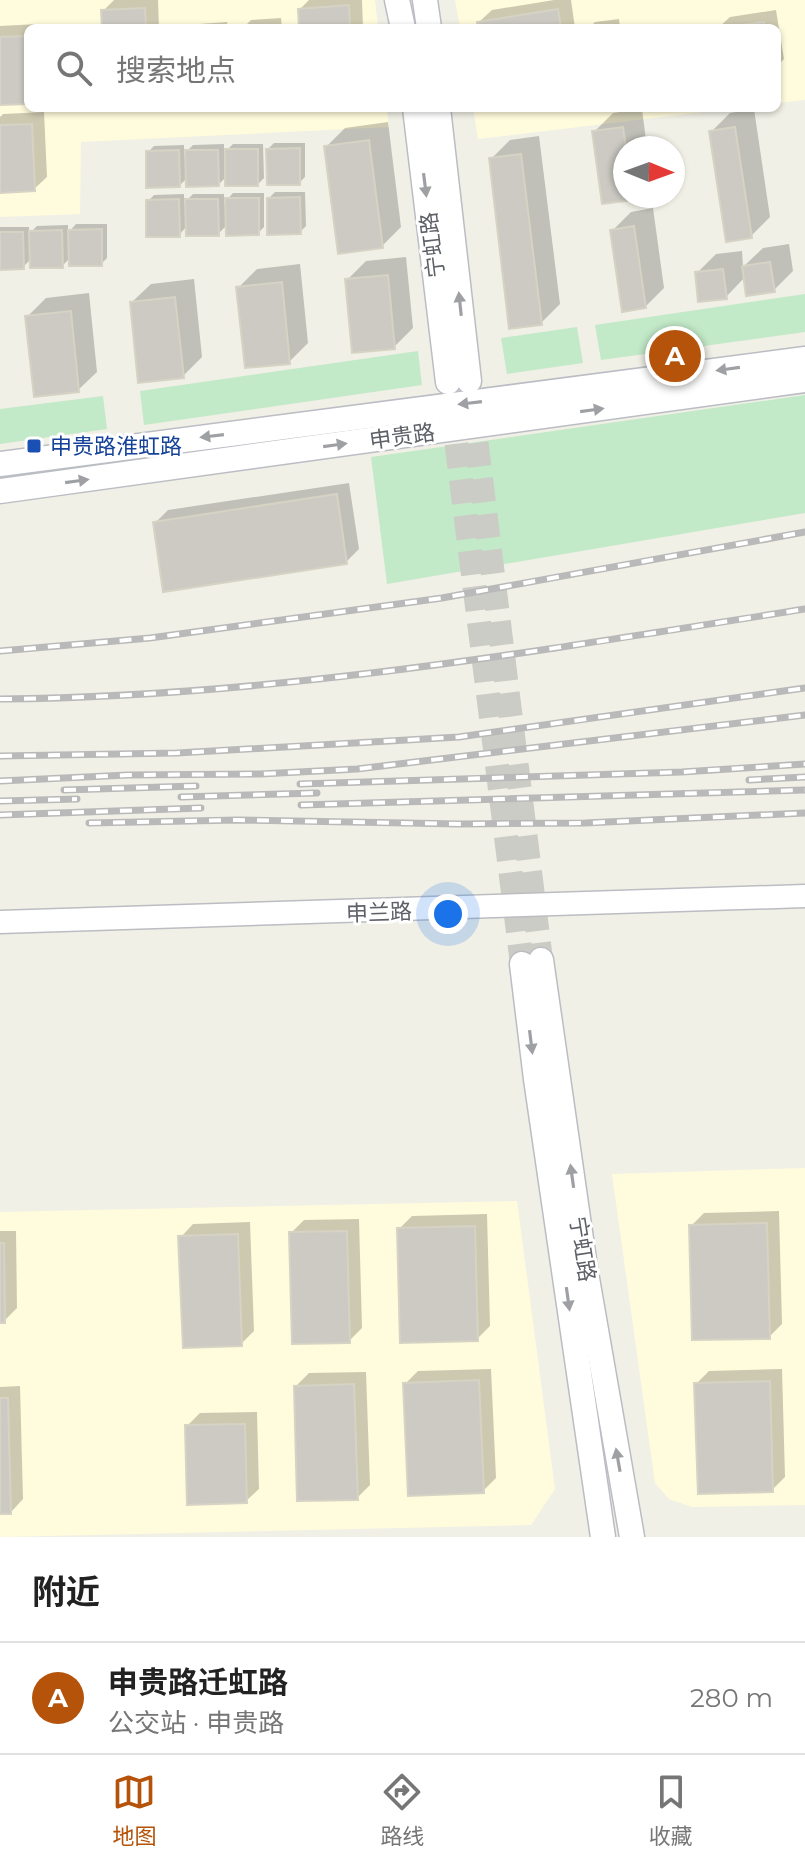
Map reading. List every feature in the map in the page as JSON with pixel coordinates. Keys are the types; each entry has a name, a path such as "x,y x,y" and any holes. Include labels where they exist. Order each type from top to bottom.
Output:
{"main road":[{"path":"397,0 402,24"},
{"path":"425,0 428,24"},
{"name":"宁虹路","path":"416,112 459,382 438,112"},
{"name":"申贵路","path":"0,464 805,359"},
{"name":"申贵路","path":"0,491 805,380"},
{"name":"宁虹路","path":"603,1537 538,1094 532,962 632,1537"}],"street":[{"name":"申兰路","path":"0,922 805,896"}],"shaded area":[{"path":"0,0 375,0 378,24 24,24 24,112 387,112 389,127 81,142 80,214 0,217"},
{"path":"455,0 805,0 805,100 781,103 781,24 459,24"},
{"path":"474,112 704,112 478,139"},
{"path":"805,1168 805,1505 692,1507 669,1499 655,1483 612,1174"},
{"path":"517,1201 555,1489 531,1525 0,1537 0,1212"}],"green space":[{"path":"805,294 805,332 601,360 595,325"},
{"path":"577,327 583,363 507,374 501,338"},
{"path":"418,351 422,385 144,425 140,391"},
{"path":"805,395 805,513 387,584 371,457"},
{"path":"103,396 107,429 0,444 0,409"}],"building":[{"path":"349,5 350,24 299,24 298,9"},
{"path":"145,8 146,24 102,24 101,10"},
{"path":"558,9 560,24 477,24"},
{"path":"24,36 24,104 0,105 0,37"},
{"path":"32,124 35,191 0,193 0,125"},
{"path":"623,127 624,136 613,136 613,203 602,204 592,131"},
{"path":"735,127 752,238 726,242 709,131"},
{"path":"369,140 383,248 338,254 324,146"},
{"path":"300,148 300,185 267,185 266,149"},
{"path":"225,149 258,149 258,186 225,186"},
{"path":"179,150 180,187 146,188 146,151"},
{"path":"185,150 218,150 219,186 186,187"},
{"path":"521,154 542,325 509,329 489,158"},
{"path":"300,197 301,234 267,235 267,198"},
{"path":"225,198 259,198 259,235 226,236"},
{"path":"179,199 180,237 146,237 146,200"},
{"path":"185,199 218,199 219,236 186,236"},
{"path":"634,226 646,308 622,312 610,230"},
{"path":"102,229 102,266 69,266 68,230"},
{"path":"62,230 63,268 30,268 29,231"},
{"path":"0,232 23,232 24,269 0,270"},
{"path":"770,262 775,292 746,296 742,266"},
{"path":"723,269 727,299 698,302 695,272"},
{"path":"388,275 395,349 352,353 345,279"},
{"path":"282,282 290,364 245,368 236,287"},
{"path":"175,297 184,378 138,383 130,302"},
{"path":"71,311 79,392 34,397 25,316"},
{"path":"337,494 347,564 163,592 153,522"},
{"path":"767,1223 770,1339 692,1340 689,1225"},
{"path":"475,1226 478,1341 400,1343 397,1228"},
{"path":"347,1231 350,1343 292,1344 289,1232"},
{"path":"238,1234 242,1346 183,1348 178,1236"},
{"path":"0,1243 4,1243 5,1323 0,1323"},
{"path":"479,1380 484,1493 408,1496 403,1383"},
{"path":"770,1381 773,1492 698,1494 694,1383"},
{"path":"354,1384 358,1500 297,1501 294,1386"},
{"path":"0,1398 8,1398 11,1514 0,1514"},
{"path":"245,1424 247,1503 187,1505 185,1425"}],"tunnel":[{"path":"472,407 541,960"},
{"path":"452,408 522,964"}],"railway":[{"path":"0,651 150,638 442,598 805,532"},
{"path":"0,699 203,690 303,681 504,655 805,609"},
{"path":"0,756 177,753 459,737 805,688"},
{"path":"0,781 357,769 805,715"},
{"path":"300,784 682,772 805,764"},
{"path":"749,780 805,777"},
{"path":"64,790 196,786"},
{"path":"301,805 805,790"},
{"path":"181,797 317,793"},
{"path":"0,801 77,799"},
{"path":"0,815 201,808"},
{"path":"89,823 238,820 585,823 805,813"}],"place":[{"name":"申贵路迁虹路","path":"675,356"},
{"name":"申贵路淮虹路","path":"34,446"}]}
